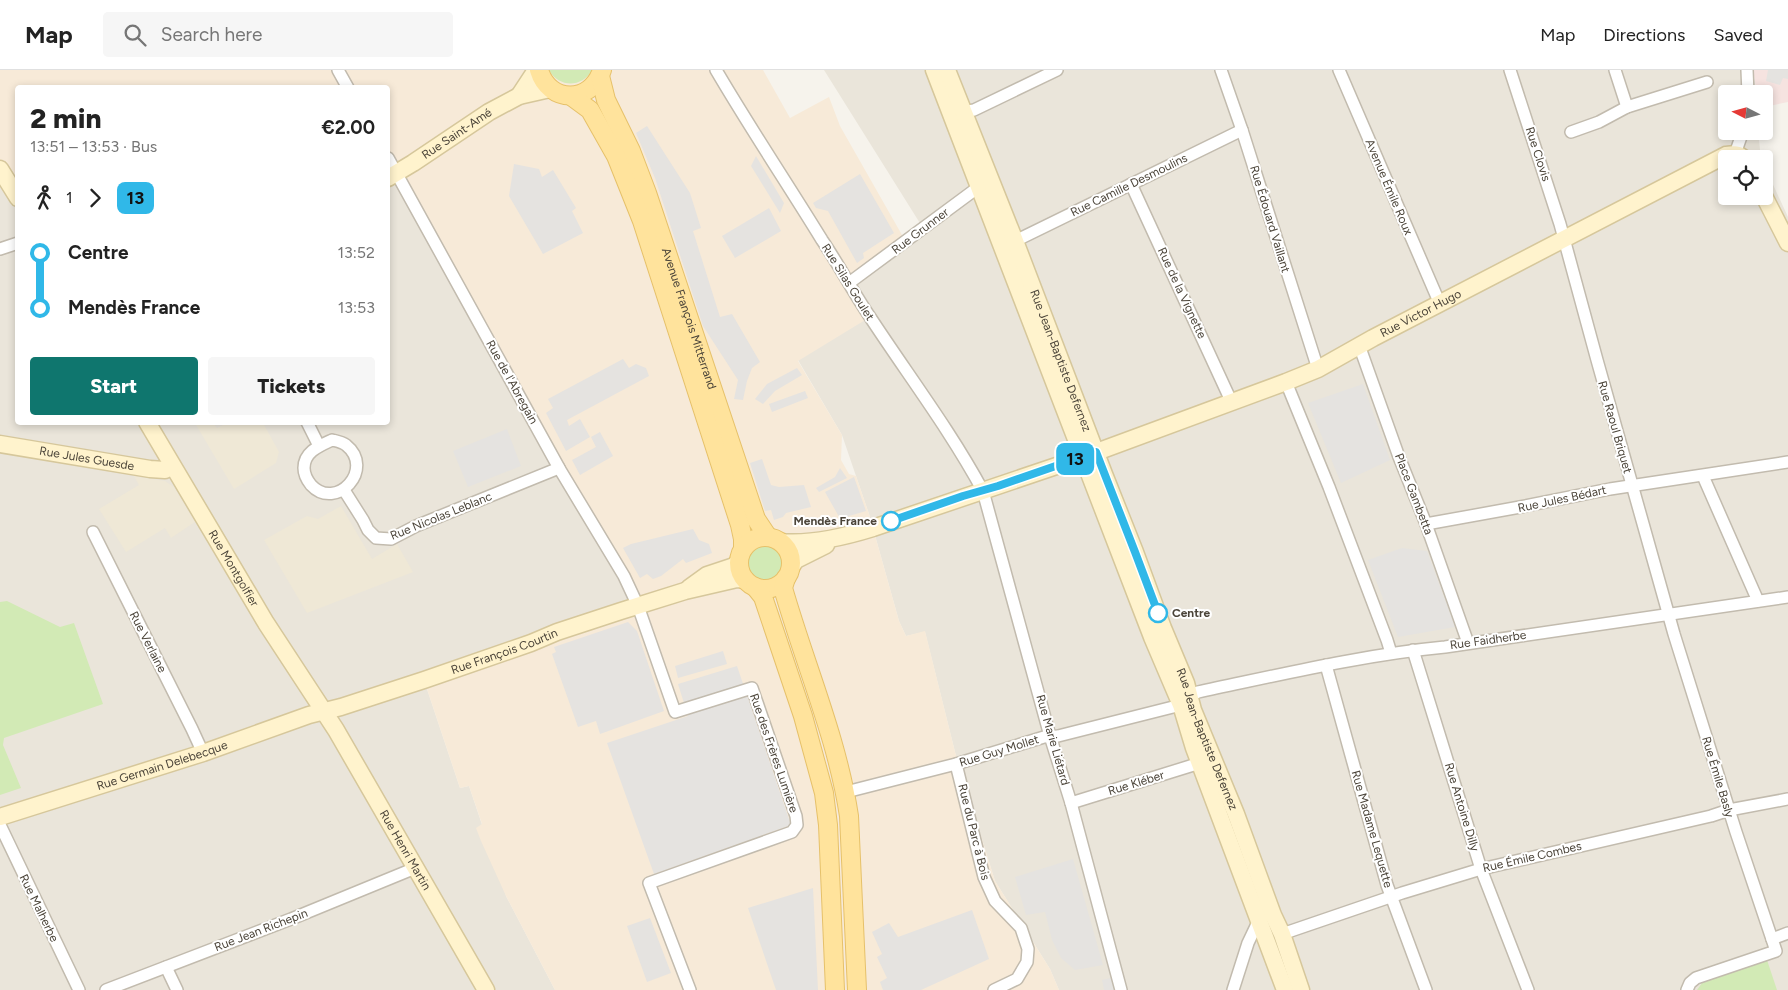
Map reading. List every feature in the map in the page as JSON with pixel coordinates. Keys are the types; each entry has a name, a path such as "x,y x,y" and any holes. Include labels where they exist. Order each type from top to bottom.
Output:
{"main road":[{"path":"537,70 550,89 572,96 591,88 601,73"},
{"name":"Avenue François Mitterrand","path":"601,73 606,100 631,151 647,193 748,522"},
{"name":"Avenue François Mitterrand","path":"572,96 590,110 616,156 642,221 748,522"},
{"path":"836,990 828,825 824,793 803,716 764,597 740,571 741,555 748,522 774,539 789,553 788,572 783,588 833,741 846,792 850,816 857,990"},
{"path":"741,555 750,542 758,538 774,539"},
{"path":"751,584 763,589 772,588 780,584 788,572"}],"street":[{"path":"338,70 346,85"},
{"path":"519,96 537,70"},
{"name":"Rue Silas Goulet","path":"716,70 751,130 870,317 932,408 983,491"},
{"name":"Rue Jean-Baptiste Defernez","path":"934,70 984,183 1016,241 1089,454 1186,700 1200,762 1257,912 1258,922 1285,990"},
{"name":"Rue Jean-Baptiste Defernez","path":"947,70 963,112 984,183 1072,434 1089,454"},
{"path":"963,112 974,110 1057,70"},
{"name":"Rue Édouard Vaillant","path":"1221,70 1318,369"},
{"name":"Avenue Émile Roux","path":"1339,70 1440,304"},
{"name":"Rue Clovis","path":"1510,70 1564,239"},
{"path":"1615,70 1627,107"},
{"path":"1747,70 1748,85"},
{"path":"1571,132 1599,122 1627,107 1707,82"},
{"path":"519,96 550,89"},
{"name":"Rue Saint-Amé","path":"392,176 489,112 519,96"},
{"name":"Rue Camille Desmoulins","path":"1016,241 1242,130"},
{"name":"Rue Victor Hugo","path":"1089,454 1232,403 1318,369 1359,345 1718,159"},
{"path":"0,169 15,193"},
{"name":"Rue de l'Abregain","path":"392,176 559,468 624,576 638,606"},
{"name":"Rue Grunner","path":"849,283 984,183"},
{"name":"Rue de la Vignette","path":"1132,184 1232,403"},
{"path":"1769,205 1788,243"},
{"name":"Rue Raoul Briquet","path":"1564,239 1668,614"},
{"path":"0,249 15,244"},
{"name":"Place Gambetta","path":"1359,345 1468,643"},
{"path":"1286,382 1329,487 1391,653"},
{"name":"Rue Montgolfier","path":"149,425 266,623 324,712"},
{"path":"308,425 319,446"},
{"path":"332,440 345,444 354,454 357,468 353,481 344,490 324,493 314,488 307,480 304,470 304,459 319,446 332,440"},
{"name":"Rue Jules Guesde","path":"0,444 150,469 165,470 172,466"},
{"path":"788,572 796,560 807,553 855,533 1089,454"},
{"name":"Rue Jules Bédart","path":"1426,524 1632,486 1788,462"},
{"name":"Rue Nicolas Leblanc","path":"344,490 368,530 376,538 391,539 416,526 559,468"},
{"path":"1703,476 1758,601"},
{"name":"Rue Marie Liétard","path":"983,491 1050,736 1071,803 1121,990"},
{"name":"Rue Verlaine","path":"93,532 203,753"},
{"path":"774,539 804,543 855,533"},
{"path":"685,592 707,575 734,566 741,555"},
{"name":"Rue François Courtin","path":"324,712 424,680 531,643 557,632 638,606 685,592 738,580 751,584"},
{"name":"Rue Faidherbe","path":"1186,700 1198,692 1391,653 1788,597"},
{"name":"Rue des Frères Lumière","path":"638,606 675,712 752,688 796,816 797,825 792,832 649,883 690,990"},
{"name":"Rue Émile Basly","path":"1668,614 1729,810 1776,951 1696,978 1687,990"},
{"name":"Rue Antoine Dilly","path":"1413,650 1481,869 1528,990"},
{"name":"Rue Madame Lequette","path":"1326,665 1391,897 1426,990"},
{"name":"Rue Jean-Baptiste Defernez","path":"1186,700 1195,714 1236,814 1273,915 1282,934 1301,990"},
{"name":"Rue Guy Mollet","path":"846,792 956,764 1050,736 1058,736 1186,700"},
{"name":"Rue Germain Delebecque","path":"0,817 203,753 309,715 324,712"},
{"name":"Rue Henri Martin","path":"324,712 486,990"},
{"name":"Rue Kléber","path":"1071,803 1200,762"},
{"name":"Rue du Parc à Bois","path":"956,764 984,877 995,901 1021,928 1028,949 1027,962 1017,978 994,990"},
{"name":"Rue Émile Combes","path":"1282,934 1481,869 1711,816 1729,810 1788,800"},
{"name":"Rue Malherbe","path":"0,825 79,990"},
{"name":"Rue Jean Richepin","path":"106,990 291,919 408,871 415,866"},
{"path":"1233,990 1248,943 1258,922"},
{"path":"1772,938 1788,933"},
{"path":"166,967 177,990"}],"shaded area":[{"path":"0,70 763,70 790,118 829,97 840,126 906,242 849,283 870,317 798,361 842,435 841,460 849,474 856,476 869,514 899,621 906,636 925,631 955,752 995,881 1050,969 1059,990 555,990 506,896 481,841 476,828 482,824 469,786 460,788 424,680 638,606 397,174 390,177 390,85 15,85 15,192 0,165"},
{"path":"824,70 1753,70 1756,85 1718,85 1718,140 1759,140 1760,150 1718,150 1718,205 1773,205 1773,184 1788,217 1788,990 1059,990 1050,969 995,881 955,752 925,632 906,636 899,621 869,514 842,435 798,360 869,317 849,283 923,228"},
{"path":"1753,70 1788,70 1788,102 1773,105 1773,85 1756,85"},
{"path":"1768,70 1788,70 1788,79 1783,78 1780,85 1766,81"},
{"path":"647,126 690,193 701,228 693,231 720,317 732,314 760,362 752,368 743,400 734,399 738,380 703,326 655,178 636,133"},
{"path":"756,156 784,203 780,213 751,166"},
{"path":"514,164 539,169 542,177 553,170 576,208 572,211 583,233 543,254 509,196"},
{"path":"0,165 15,192 15,425 390,425 390,177 396,173 638,606 424,680 460,788 469,786 506,896 555,990 0,990"},
{"path":"860,174 894,233 863,253 864,258 857,263 828,211 816,208 813,203"},
{"path":"769,208 781,231 735,258 722,236"},
{"path":"623,359 629,368 636,364 646,368 649,376 567,420 569,426 580,419 590,437 566,451 546,413 553,408 548,399"},
{"path":"797,368 802,375 775,391 763,404 755,399 767,384"},
{"path":"1363,384 1390,460 1341,483 1308,403"},
{"path":"805,391 808,398 772,412 769,404"},
{"path":"196,425 215,425 217,428 223,425 264,425 279,452 276,463 234,489"},
{"path":"507,429 521,466 468,487 453,451"},
{"path":"600,432 613,456 580,475 572,460 596,447 591,437"},
{"path":"762,459 771,485 779,487 804,485 811,507 786,513 783,517 774,520 771,510 765,511 750,463"},
{"path":"840,468 847,478 819,492 816,488 835,477"},
{"path":"134,476 165,481 174,487 195,522 171,538 165,528 126,552 99,509 139,485"},
{"path":"854,477 866,511 849,516 842,522 825,492"},
{"path":"341,506 372,559 397,544 413,572 307,613 264,540 307,516 318,519"},
{"path":"693,529 699,540 709,544 712,553 686,563 683,559 661,576 653,579 647,574 640,578 623,548 631,544"},
{"path":"1402,548 1427,551 1455,627 1398,637 1368,560"},
{"path":"628,622 637,631 664,711 600,734 596,721 578,727 552,654 556,652 554,647"},
{"path":"723,651 727,664 678,678 675,666"},
{"path":"737,666 791,825 654,874 607,743 688,716 678,684"},
{"path":"1073,859 1103,965 1075,970 1061,958 1052,940 1045,912 1026,915 1015,877"},
{"path":"813,888 818,990 776,990 748,908"},
{"path":"972,910 989,959 921,990 883,990 880,982 887,978 877,957 882,954 872,932 889,923 898,937"},
{"path":"650,918 671,973 647,982 627,926"},
{"path":"1111,978 1115,990 1104,990 1102,980"}],"green space":[{"path":"549,70 592,70 582,80 570,84 564,83 553,76"},
{"path":"764,545 771,546 777,550 781,556 781,570 777,576 771,580 764,581 757,580 751,576 747,570 746,563 747,556 751,550 757,546"},
{"path":"7,601 60,627 74,623 103,704 4,738 3,745 21,788 0,795 0,602"},
{"path":"1767,960 1777,990 1697,990 1702,983"}],"bus line":[{"name":"13","path":"891,521 1096,452 1158,613"}],"place":[{"name":"Mendès France","path":"891,521"},
{"name":"Centre","path":"1158,613"}]}
